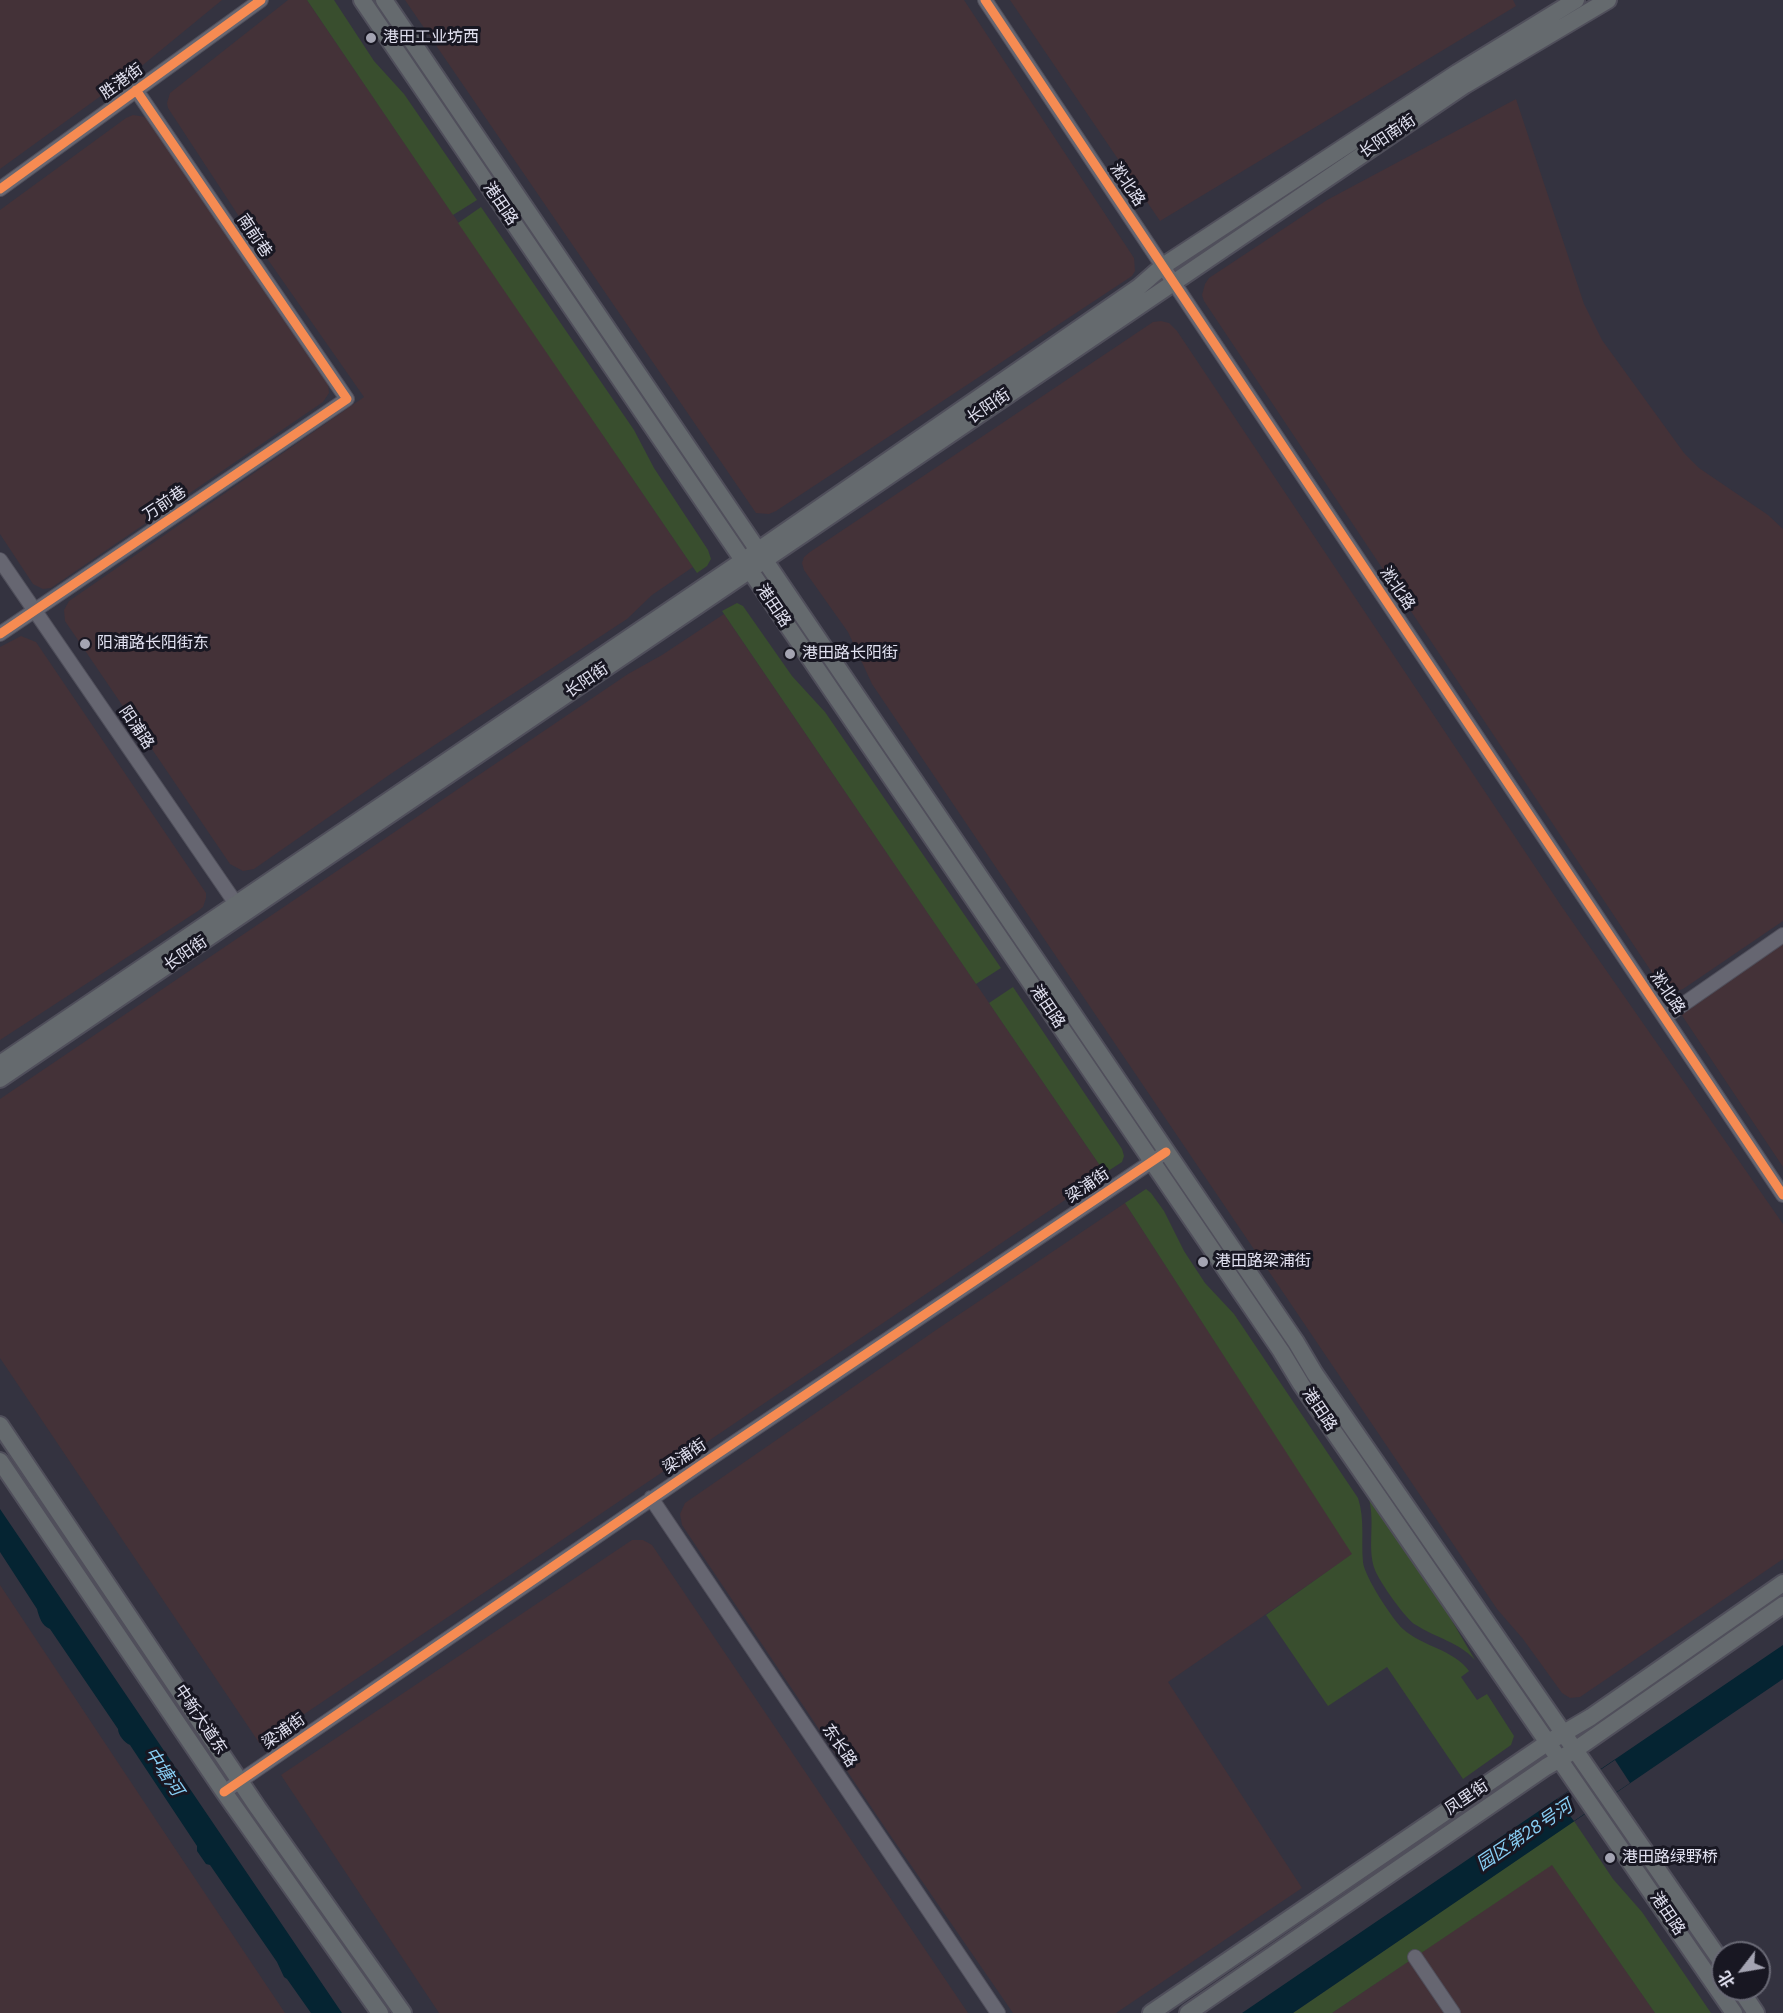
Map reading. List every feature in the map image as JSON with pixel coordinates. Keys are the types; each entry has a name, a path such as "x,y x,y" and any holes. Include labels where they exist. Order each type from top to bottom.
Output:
{"main road":[{"name":"港田路","path":"362,0 1301,1384 1734,2013"},
{"name":"港田路","path":"384,0 1315,1374 1563,1734 1610,1797 1711,1946"},
{"name":"长阳南街","path":"1163,266 1457,74 1576,0"},
{"name":"长阳南街","path":"1174,281 1465,85 1608,0"},
{"name":"长阳街","path":"760,556 1139,287 1163,266"},
{"name":"长阳街","path":"0,1079 240,910 746,565 1174,281"},
{"name":"长阳街","path":"0,1064 240,910"},
{"name":"中新大道东","path":"0,1425 240,1780 403,2013"},
{"name":"中新大道东","path":"0,1461 224,1792 380,2013"},
{"name":"凤里街","path":"1151,2013 1547,1743 1591,1717 1783,1583"},
{"name":"凤里街","path":"1188,2013 1558,1759 1575,1750 1783,1605"}],"street":[{"name":"胜港街","path":"0,189 261,0"},
{"name":"淞北路","path":"985,0 1783,1195"},
{"name":"南前巷","path":"136,90 347,399"},
{"name":"万前巷","path":"0,634 347,399"},
{"name":"阳浦路","path":"0,560 240,910"},
{"path":"1665,1017 1783,936"},
{"name":"梁浦街","path":"224,1792 651,1498 1166,1152"},
{"name":"东长路","path":"651,1498 998,2013"},
{"path":"1415,1957 1453,2013"}],"shaded area":[{"path":"0,0 222,0 138,69 0,169"},
{"path":"288,0 307,0 693,567 652,595 627,619 392,773 254,869 243,871 230,864 65,621 64,610 69,601 364,397 257,244 168,108 167,103 170,93"},
{"path":"405,0 964,0 1134,258 1135,271 1132,276 776,511 769,514 756,513"},
{"path":"1010,0 1513,0 1516,6 1160,221"},
{"path":"1516,99 1584,304 1602,340 1684,453 1699,468 1768,515 1783,529 1783,921 1677,991 1670,991 1659,983 1202,295 1209,278 1327,200"},
{"path":"133,115 146,117 150,121 328,382 329,393 323,402 51,588 43,589 33,584 0,534 0,210"},
{"path":"1153,322 1169,323 1177,331 1562,907 1783,1224 1783,1559 1580,1697 1570,1698 1562,1693 1523,1639 1497,1609 872,684 848,632 804,570 802,563 804,557 810,552"},
{"path":"724,614 1105,1173 260,1744 0,1358 0,1099 628,674 662,655"},
{"path":"21,636 36,642 206,893 206,898 203,907 198,911 0,1040 0,647"},
{"path":"1783,944 1783,1167 1681,1014"},
{"path":"1125,1203 1353,1554 1168,1682 1302,1888 1116,2013 1013,2013 886,1829 682,1525 680,1514 685,1503"},
{"path":"632,1540 643,1540 652,1545 968,2013 439,2013 281,1775"},
{"path":"0,1585 174,1847 285,2013 0,2013"},
{"path":"1552,1864 1655,2013 1332,2013"}],"green space":[{"path":"307,0 334,0 374,61 404,94 477,200 453,215"},
{"path":"481,207 634,430 654,468 708,550 711,559 707,566 697,573 458,223"},
{"path":"737,603 743,606 792,676 825,712 1001,968 976,984 722,611"},
{"path":"1013,987 1122,1149 1124,1156 1122,1162 1105,1173 989,1003"},
{"path":"1146,1189 1164,1211 1184,1251 1205,1283 1234,1314 1358,1498 1363,1562 1373,1587 1386,1608 1403,1629 1455,1658 1469,1671 1461,1677 1477,1700 1487,1694 1514,1736 1511,1745 1463,1779 1387,1667 1328,1706 1266,1615 1352,1554 1125,1203"},
{"path":"1367,1493 1435,1592 1475,1660 1462,1649 1412,1622 1387,1591 1372,1561 1371,1513"},
{"path":"1574,1821 1613,1879 1642,1912 1711,2013 1655,2013 1552,1865 1332,2013 1293,2013"}],"water":[{"name":"中塘河","path":"0,1509 342,2013 311,2013 284,1977 277,1962 210,1865 206,1864 197,1851 197,1846 130,1745 119,1734 118,1729 50,1629 43,1623 37,1609 0,1552"},
{"name":"园区第28号河","path":"1783,1645 1783,1679 1293,2013 1242,2013"}],"pier":[{"path":"1615,1760 1630,1783 1574,1821 1557,1799"}],"cycle path":[{"path":"0,189 261,0"},
{"path":"985,0 1783,1195"},
{"path":"0,634 347,399 136,90"},
{"path":"224,1792 701,1465 1166,1152"}],"place":[{"name":"港田工业坊西","path":"371,38"},
{"name":"阳浦路长阳街东","path":"85,644"},
{"name":"港田路长阳街","path":"790,654"},
{"name":"港田路梁浦街","path":"1203,1262"},
{"name":"港田路绿野桥","path":"1610,1858"}]}
